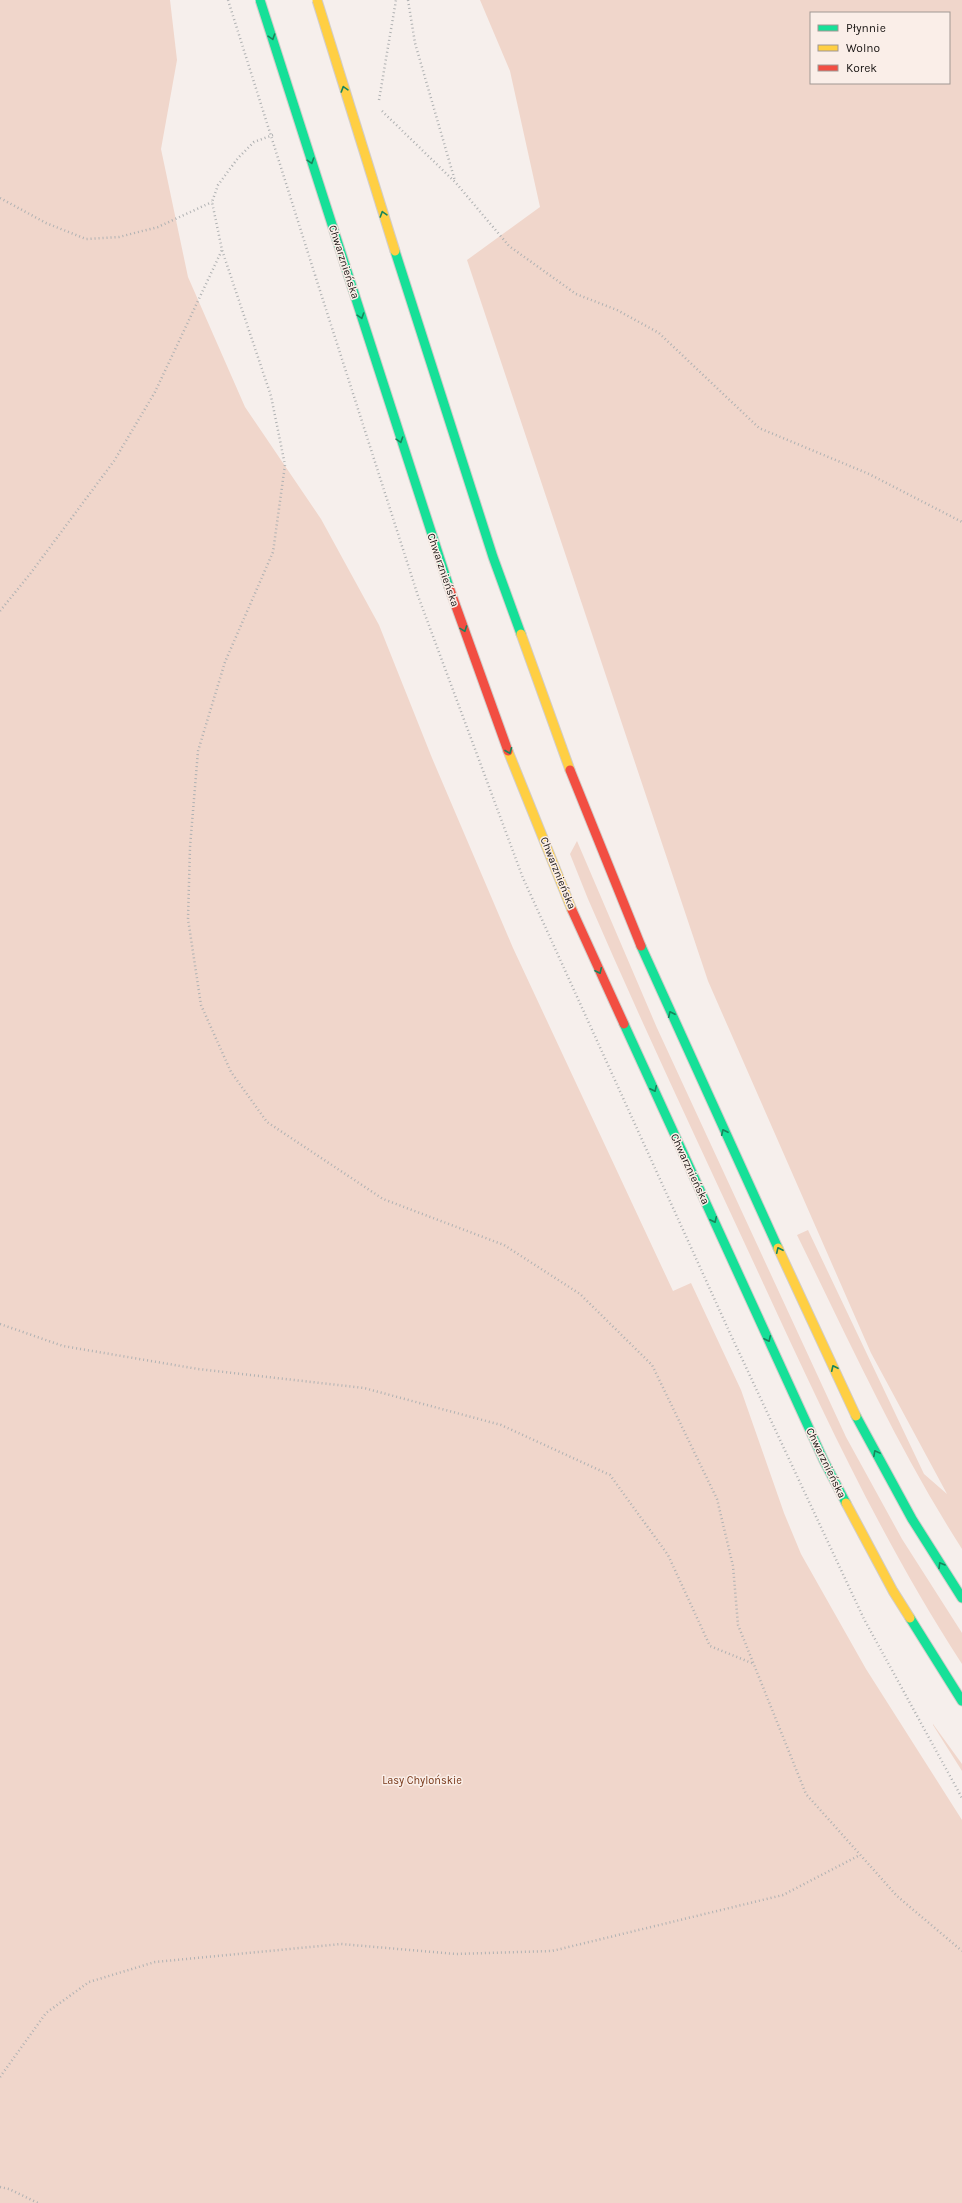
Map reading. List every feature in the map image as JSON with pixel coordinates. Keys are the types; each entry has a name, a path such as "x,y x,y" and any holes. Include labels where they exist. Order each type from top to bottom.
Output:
{"main road":[{"name":"Chwarznieńska","path":"260,0 453,600 507,748 583,936 827,1468 907,1616 962,1701"},
{"path":"316,0 494,557 559,741 647,962 850,1404 908,1512 962,1598"}],"path":[{"path":"228,0 315,275"},
{"path":"396,0 378,106 456,183 509,246 576,294 617,310 659,333 759,428 869,474 962,522"},
{"path":"408,0 415,43 456,183"},
{"path":"279,132 254,142 238,158 218,184 212,202 222,250 271,396 285,466 273,552 225,662 198,751 190,847 188,919 201,1005 231,1072 267,1122 383,1199 504,1245 580,1294 652,1365 717,1498 732,1566 738,1625 806,1794 897,1896 962,1951"},
{"path":"0,198 46,223 86,239 119,237 158,227 212,202"},
{"path":"0,611 30,574 114,461 155,392 222,250"},
{"path":"0,1324 63,1346 198,1370 364,1388 508,1428 610,1475 668,1555 710,1646 754,1664"},
{"path":"0,2077 46,2013 89,1982 155,1962 341,1944 456,1954 552,1951 783,1895 860,1854"},
{"path":"0,2187 9,2189 38,2203"}],"green space":[{"name":"Lasy Chylońskie","path":"0,0 170,0 177,60 161,149 188,277 245,407 321,519 379,625 432,758 513,948 673,1291 691,1283 741,1390 784,1513 801,1554 866,1669 962,1820 962,2203 0,2203"},
{"path":"480,0 962,0 962,1549 895,1434 797,1235 808,1230 924,1474 947,1494 871,1353 708,981 467,260 540,207 510,71"},
{"path":"577,841 657,1028 846,1437 902,1539 962,1633 962,1664 934,1619 881,1526 832,1430 787,1334 653,1045 588,899 570,854"},
{"path":"933,1725 962,1764 962,1771"}],"traffic: fast":[{"path":"260,0 345,265"},
{"path":"395,251 493,557 521,634"},
{"path":"345,265 449,587"},
{"path":"641,946 778,1248"},
{"path":"624,1024 824,1461 846,1503"},
{"path":"856,1416 912,1519 962,1598"},
{"path":"910,1618 962,1701"}],"traffic: slow":[{"path":"317,0 395,251"},
{"path":"521,634 570,770"},
{"path":"508,751 572,910"},
{"path":"778,1248 856,1416"},
{"path":"846,1503 893,1591 910,1618"}],"traffic: jam":[{"path":"449,587 508,751"},
{"path":"570,770 641,946"},
{"path":"572,910 624,1024"}]}
